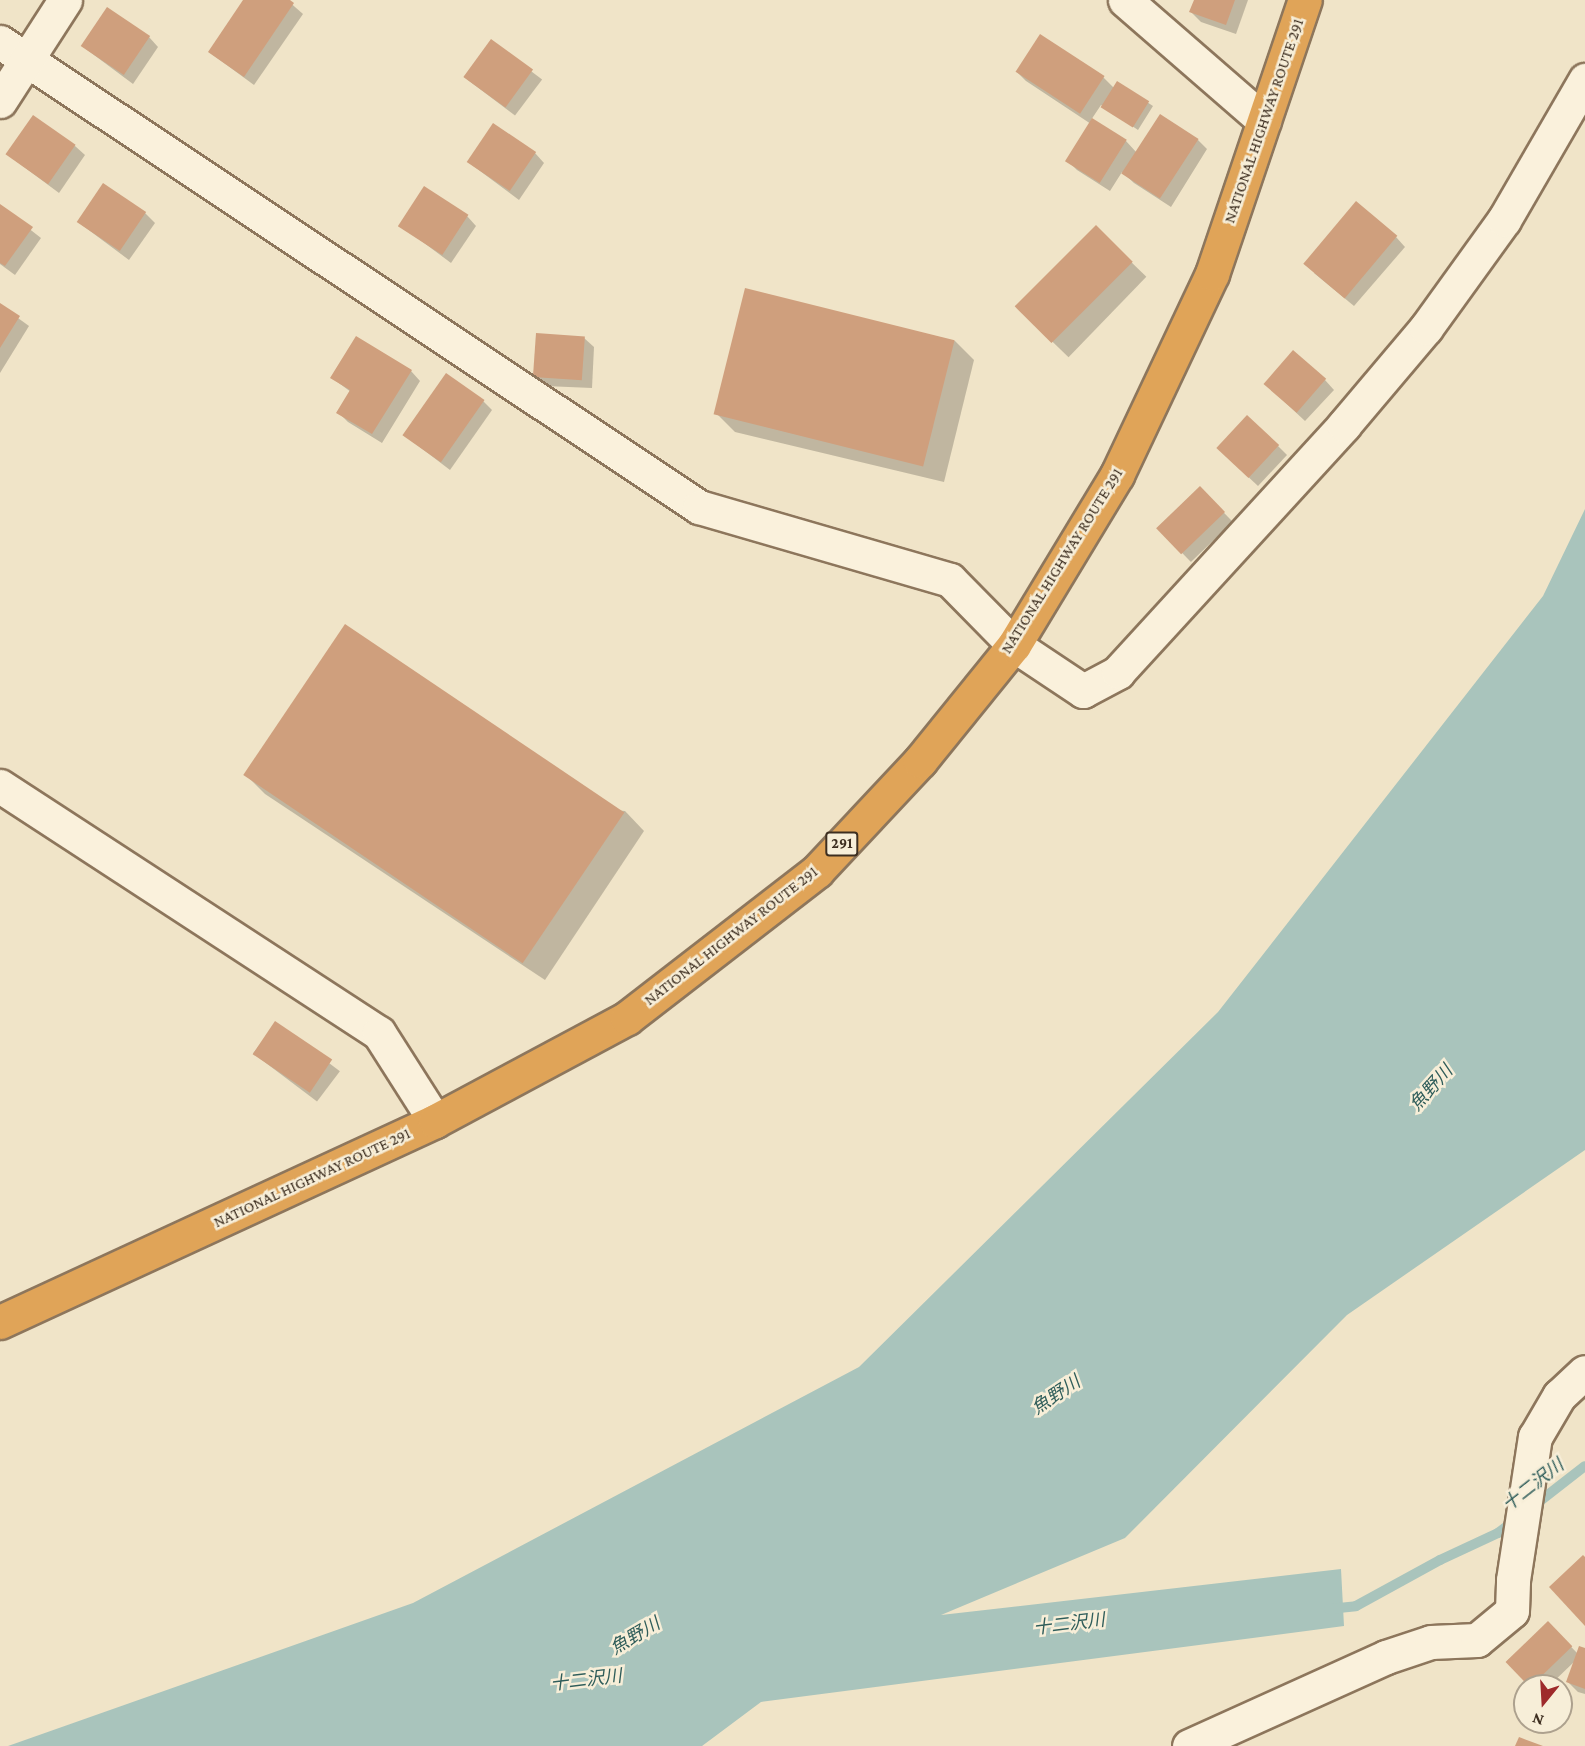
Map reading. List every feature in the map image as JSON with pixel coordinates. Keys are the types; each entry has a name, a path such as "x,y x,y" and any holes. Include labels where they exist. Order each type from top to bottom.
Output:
{"highway":[{"name":"NATIONAL HIGHWAY ROUTE 291","path":"0,1322 435,1121 627,1018 817,871 920,761 1014,645 1117,475 1212,274 1305,0"}],"street":[{"path":"0,101 65,0"},
{"path":"1125,0 1264,121"},
{"path":"0,42 699,507 950,580 1014,645 1083,691 1119,672 1344,425 1426,328 1504,220 1585,80"},
{"path":"0,786 378,1033 435,1121"},
{"path":"1189,1746 1386,1657 1431,1642 1477,1640 1512,1611 1513,1580 1535,1437 1559,1396 1585,1372"}],"water":[{"name":"魚野川","path":"1585,509 1585,1150 1347,1315 1125,1538 941,1615 1341,1569 1344,1626 761,1702 702,1746 8,1746 413,1603 859,1367 1218,1012 1543,596"}],"building":[{"path":"243,0 290,0 294,3 244,77 208,52"},
{"path":"1194,0 1235,0 1226,25 1189,12"},
{"path":"107,7 150,36 124,75 81,46"},
{"path":"1040,34 1105,76 1080,114 1015,72"},
{"path":"491,39 533,70 505,108 463,77"},
{"path":"1117,81 1149,101 1133,127 1101,107"},
{"path":"1160,114 1199,139 1160,199 1121,174"},
{"path":"33,115 76,145 48,184 5,154"},
{"path":"1092,118 1127,140 1100,183 1065,161"},
{"path":"493,123 536,152 510,191 467,162"},
{"path":"103,183 146,212 120,251 77,222"},
{"path":"424,186 468,215 442,255 398,226"},
{"path":"1356,201 1397,236 1345,299 1303,264"},
{"path":"0,204 33,227 5,266 0,263"},
{"path":"1096,225 1133,262 1051,343 1015,306"},
{"path":"745,288 955,340 923,466 714,414"},
{"path":"0,303 20,316 0,348"},
{"path":"536,333 585,336 582,380 533,377"},
{"path":"356,336 412,370 372,434 336,413 350,390 330,378"},
{"path":"1293,350 1326,379 1297,413 1263,384"},
{"path":"446,373 485,400 441,462 402,435"},
{"path":"1247,415 1279,445 1248,478 1216,448"},
{"path":"1200,486 1225,512 1181,554 1156,528"},
{"path":"345,624 624,812 523,963 243,775"},
{"path":"275,1021 332,1060 310,1093 253,1054"},
{"path":"1583,1555 1585,1557 1585,1626 1549,1587"},
{"path":"1548,1621 1572,1646 1544,1674 1517,1674 1506,1662"},
{"path":"1579,1646 1585,1648 1585,1689 1573,1685 1573,1674 1569,1674"},
{"path":"1519,1737 1543,1746 1515,1746"}],"waterway":[{"name":"十二沢川","path":"1531,1508 1585,1466"},
{"name":"十二沢川","path":"1329,1609 1356,1606 1440,1560 1498,1533 1514,1521"}]}
